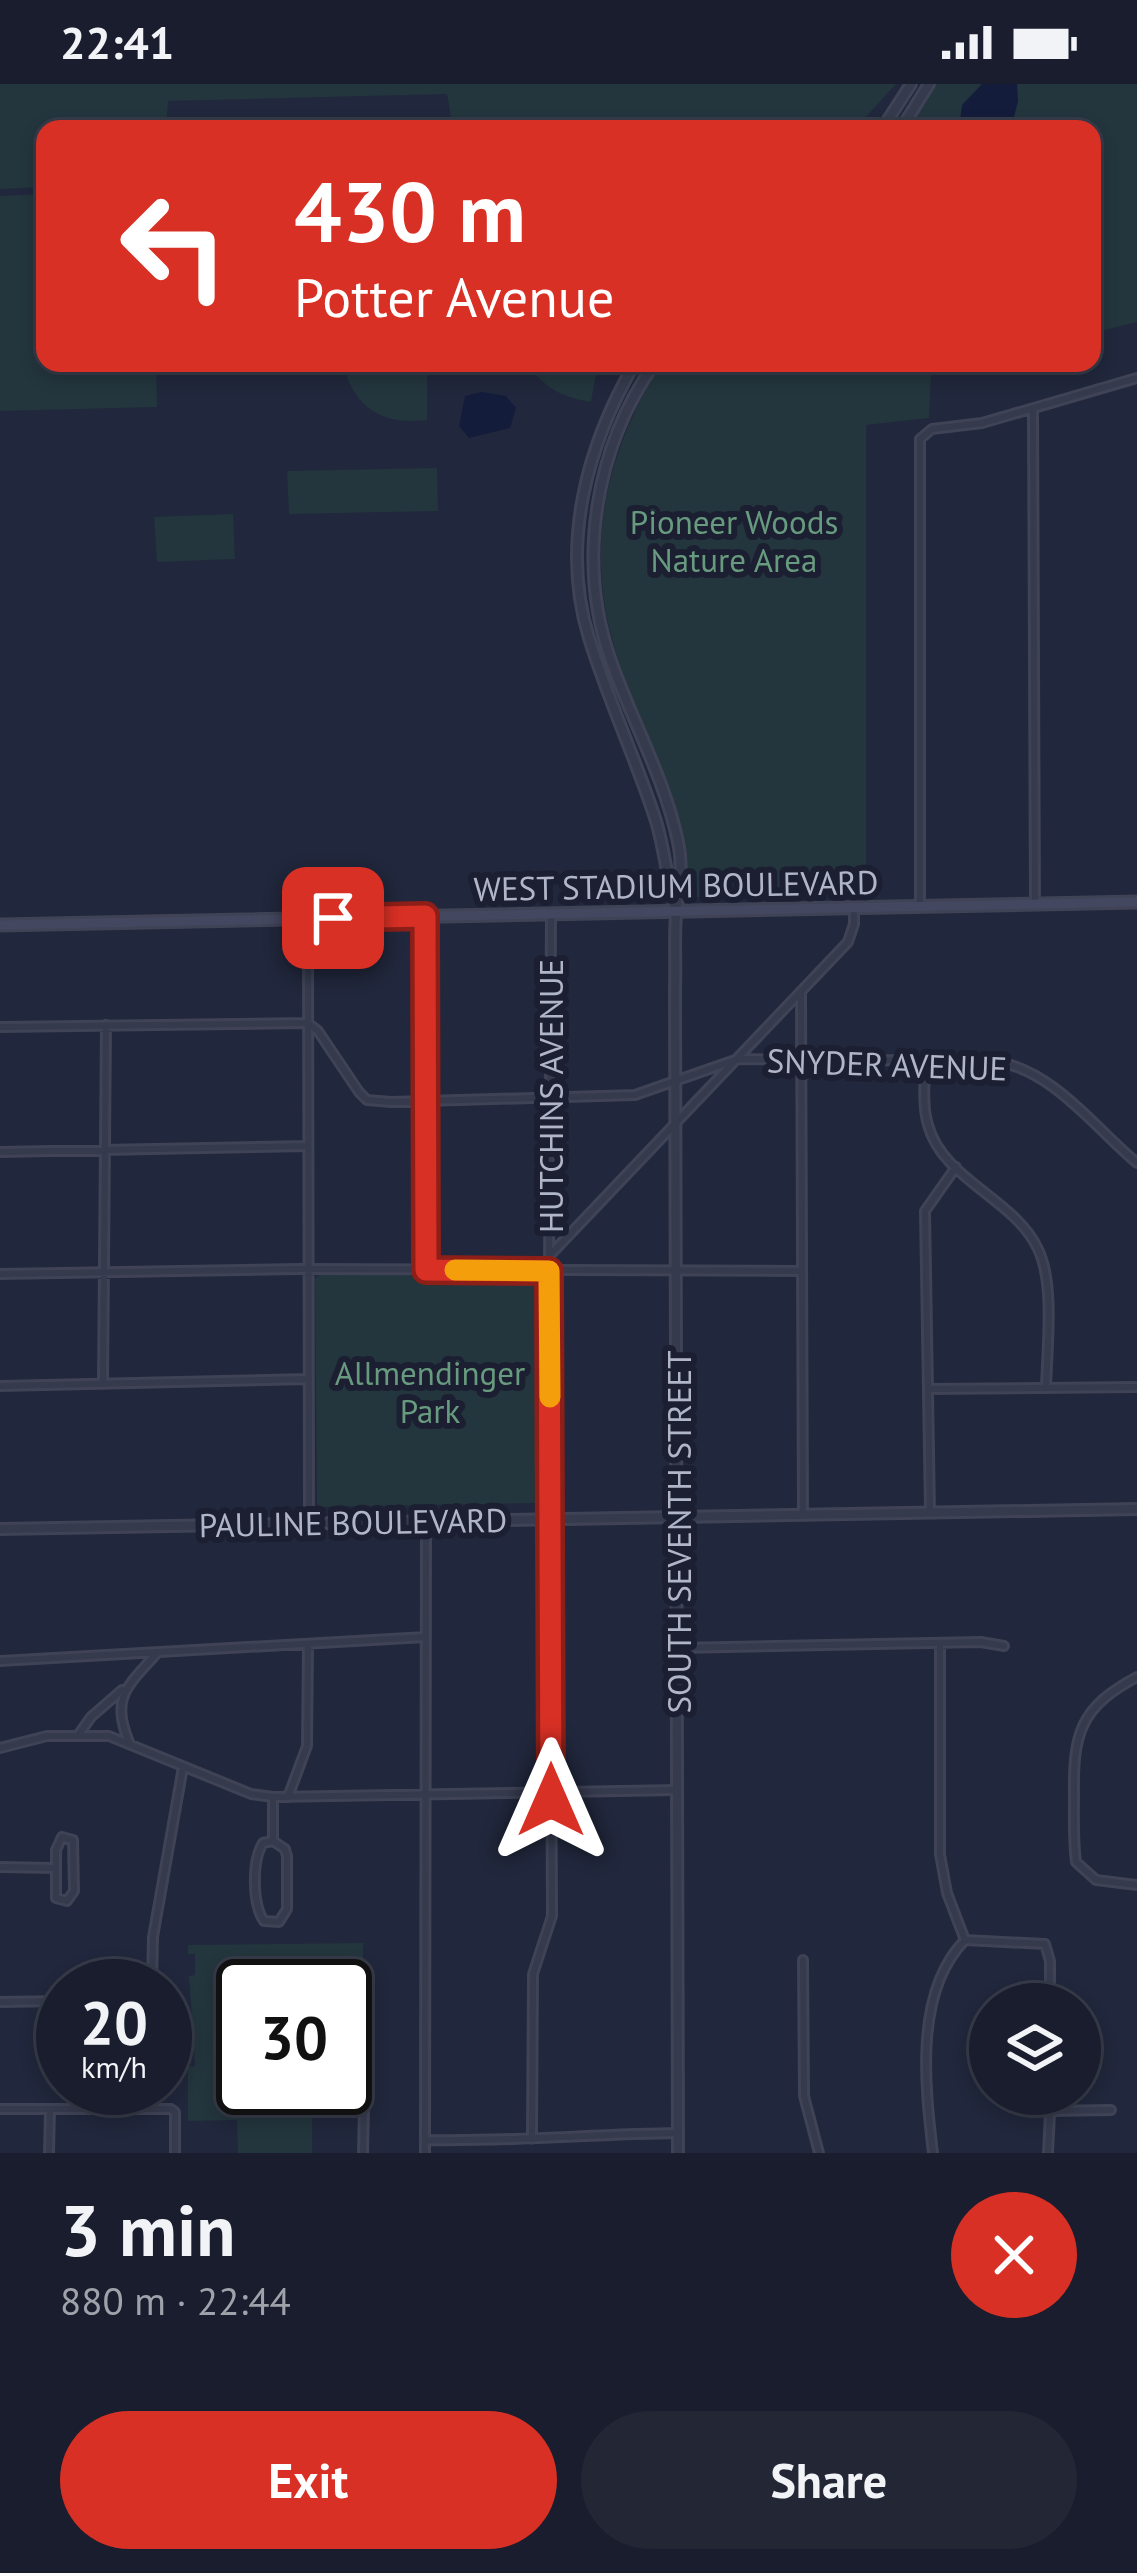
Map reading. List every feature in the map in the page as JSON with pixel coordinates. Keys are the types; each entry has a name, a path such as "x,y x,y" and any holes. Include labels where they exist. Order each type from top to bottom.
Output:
{"main road":[{"name":"WEST STADIUM BOULEVARD","path":"0,925 1137,902"}],"street":[{"path":"888,120 911,84"},
{"path":"907,120 929,84"},
{"name":"SOUTH SEVENTH STREET","path":"630,372 605,420 588,469 579,526 580,586 589,637 656,820 676,912"},
{"name":"SOUTH SEVENTH STREET","path":"650,372 605,466 594,550 610,658 678,842 682,884 676,912 678,2153"},
{"path":"920,907 918,447 923,433 982,423 1137,379"},
{"path":"1033,410 1035,905"},
{"path":"549,1257 848,942 854,908"},
{"name":"HUTCHINS AVENUE","path":"532,2139 533,1974 552,1916 551,914"},
{"path":"425,916 426,1270"},
{"path":"308,918 309,1523"},
{"path":"801,991 803,1514"},
{"path":"0,1028 308,1023"},
{"name":"SNYDER AVENUE","path":"308,1023 367,1100 635,1095 738,1059 996,1061 1031,1071 1137,1163"},
{"path":"103,1384 106,1025"},
{"path":"925,1060 929,1131 956,1167 1016,1217 1041,1253 1047,1276 1046,1388"},
{"path":"0,1153 308,1147"},
{"path":"930,1512 925,1210 956,1167"},
{"path":"0,1274 801,1271"},
{"path":"0,1386 309,1379"},
{"path":"928,1389 1137,1387"},
{"name":"PAULINE BOULEVARD","path":"0,1528 1137,1509"},
{"path":"425,2153 426,1521"},
{"path":"0,1660 426,1637"},
{"path":"678,1648 981,1642 1004,1646"},
{"path":"940,1643 940,1854 947,1893 965,1940"},
{"path":"288,1797 308,1746 308,1644"},
{"path":"79,1734 157,1653"},
{"path":"1137,1677 1090,1712 1074,1744 1076,1862 1096,1880 1137,1885"},
{"path":"125,1688 120,1717 129,1742"},
{"path":"0,1748 47,1736 79,1734 129,1742 251,1794 273,1797 678,1790"},
{"path":"153,1959 182,1766"},
{"path":"273,1797 273,1841"},
{"path":"69,1837 74,1840 74,1891 68,1901 56,1898 55,1868 58,1840 69,1837"},
{"path":"273,1841 287,1856 287,1909 280,1922 272,1924 259,1916 256,1891 258,1848 273,1841"},
{"path":"0,1868 55,1868"},
{"path":"932,2153 929,2008 955,1951 965,1940 1037,1941 1045,1944 1050,1960 1050,1983"},
{"path":"803,1960 804,2096 819,2153"},
{"path":"0,2002 36,2001"},
{"path":"0,2109 36,2109"},
{"path":"1101,2110 1111,2110"},
{"path":"49,2153 50,2115"},
{"path":"175,2115 176,2153"},
{"path":"363,2153 364,2115"},
{"path":"1048,2153 1051,2115"},
{"path":"425,2140 678,2133"}],"green space":[{"path":"0,84 896,84 863,120 451,120 447,94 168,101 167,120 36,120 36,187 0,189"},
{"path":"936,84 1137,84 1137,322 1101,331 1101,120 914,120"},
{"path":"36,194 36,372 156,372 157,407 0,411 0,196"},
{"path":"346,372 427,372 427,420 383,416 362,402"},
{"path":"534,372 596,372 591,402 554,390"},
{"name":"Pioneer Woods Nature Area","path":"657,372 931,372 929,418 866,425 866,896 695,897 690,887 675,815 614,648 603,592 601,557 608,489"},
{"path":"437,468 438,511 289,514 287,471"},
{"path":"233,514 235,559 157,562 154,517"},
{"name":"Allmendinger Park","path":"320,1274 545,1278 546,1498 539,1503 317,1504 315,1279"},
{"path":"363,1943 363,1959 216,1959 216,2115 312,2115 312,2153 238,2153 237,2120 188,2121 195,2066 195,1954 188,1954 188,1945"}],"water":[{"path":"982,84 1017,84 1013,120 960,120 962,105"},
{"path":"482,392 506,396 516,408 510,428 469,438 459,426 465,396"}],"slow traffic":[{"path":"455,1270 549,1271 550,1397"}],"route":[{"path":"333,918 425,916 426,1270 549,1271 551,1800"}]}
